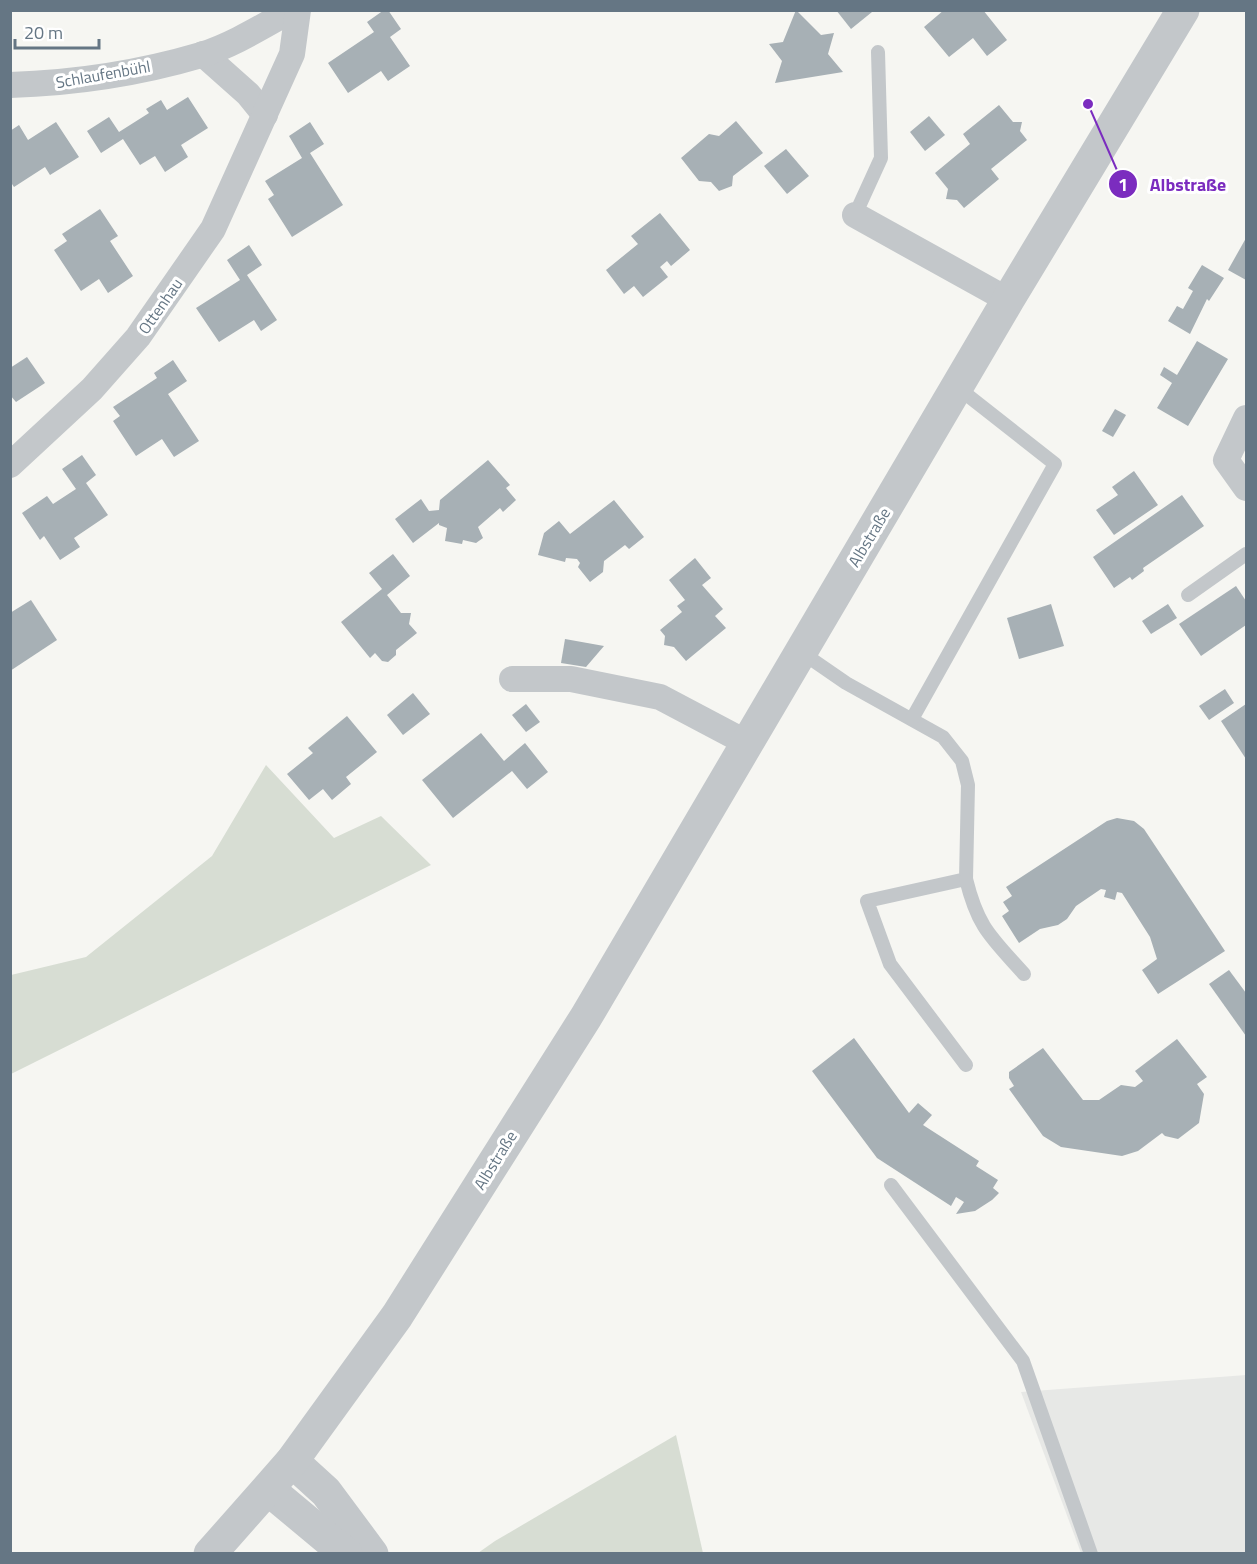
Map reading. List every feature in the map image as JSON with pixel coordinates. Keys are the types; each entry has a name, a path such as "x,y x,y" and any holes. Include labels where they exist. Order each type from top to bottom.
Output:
{"street":[{"name":"Schlaufenbühl","path":"10,85 49,84 122,73 203,54 292,10"},
{"name":"Ottenhau","path":"10,465 92,389 138,337 213,229 292,54 298,10"},
{"name":"Albstraße","path":"210,1554 292,1461 397,1316 586,1017 1008,300 1184,10"},
{"path":"203,54 248,94 265,115"},
{"path":"855,215 1008,300"},
{"path":"1246,417 1226,460 1246,488"},
{"path":"512,679 571,679 660,697 747,743"},
{"path":"292,1461 326,1492 372,1554"},
{"path":"268,1489 346,1554"}],"lane":[{"path":"855,215 881,158 878,52"},
{"path":"912,719 1055,464 957,387"},
{"path":"1188,595 1246,554"},
{"path":"801,652 846,683 943,737 962,761 968,785 966,879 974,910 984,930 1024,974"},
{"path":"966,879 867,901 890,964 966,1065"},
{"path":"891,1185 1023,1361 1091,1554"}],"shaded area":[{"path":"266,765 334,838 381,816 431,865 11,1074 11,975 86,957 212,856"},
{"path":"1246,1375 1246,1553 1081,1553 1021,1392"},
{"path":"676,1435 703,1553 478,1553 495,1541"}],"building":[{"path":"384,10 388,10 401,29 390,37 410,66 388,81 381,71 348,93 328,63 374,32 367,22"},
{"path":"796,10 821,35 834,33 828,54 843,72 775,83 782,61 769,44 783,42"},
{"path":"836,10 871,10 872,12 851,29"},
{"path":"944,10 983,10 1007,40 987,56 973,38 949,57 924,27"},
{"path":"188,97 208,128 181,145 188,157 165,172 155,156 140,165 123,139 101,153 87,131 109,117 119,132 149,113 146,109 161,100 167,110"},
{"path":"999,105 1013,122 1022,122 1020,131 1027,140 991,169 999,179 964,208 957,200 946,199 948,189 935,173 970,144 963,134"},
{"path":"929,116 945,135 925,151 910,132"},
{"path":"736,121 763,153 733,176 732,186 719,191 711,182 699,181 681,158 709,134 719,136"},
{"path":"56,122 79,157 50,175 45,167 14,187 10,181 10,131 19,125 28,140"},
{"path":"310,122 324,144 310,153 343,205 292,237 268,199 274,195 265,181 302,158 289,136"},
{"path":"786,149 809,176 787,194 764,166"},
{"path":"100,209 118,236 110,241 133,276 108,293 99,279 81,291 54,250 67,241 62,234"},
{"path":"660,213 690,250 671,266 667,261 660,267 668,277 643,297 634,286 624,294 606,270 638,244 631,236"},
{"path":"1246,238 1246,280 1228,270"},
{"path":"249,245 262,265 247,275 277,320 261,331 254,320 219,342 196,308 240,280 227,260"},
{"path":"1202,265 1224,278 1209,301 1207,299 1190,334 1168,321 1177,306 1183,309 1193,291 1188,288"},
{"path":"1197,341 1228,359 1188,426 1157,408 1172,383 1160,375 1164,367 1177,375"},
{"path":"27,357 45,383 16,402 10,395 10,368"},
{"path":"173,360 187,381 168,394 199,441 174,457 162,439 136,456 113,421 120,416 113,407 157,378 154,373"},
{"path":"1115,409 1126,415 1113,437 1102,431"},
{"path":"82,455 96,475 86,483 108,515 74,538 80,547 60,560 44,536 40,540 22,513 47,496 53,504 76,489 62,469"},
{"path":"488,460 510,485 506,488 516,500 503,512 500,508 478,527 483,538 476,543 463,540 462,544 445,541 447,528 439,523 413,543 395,519 421,499 429,511 439,510 440,500"},
{"path":"1134,471 1158,505 1114,535 1096,510 1118,495 1112,487"},
{"path":"1182,495 1204,526 1143,568 1144,571 1132,580 1130,577 1114,588 1093,557"},
{"path":"614,500 644,537 629,549 625,545 604,561 603,572 590,582 578,567 580,563 577,559 566,558 565,562 538,555 544,533 559,521 570,534"},
{"path":"393,554 410,576 387,595 401,613 411,613 409,624 417,633 396,650 396,655 388,662 382,661 375,653 370,658 341,622 382,589 369,573"},
{"path":"695,558 711,578 702,585 723,609 715,616 726,628 686,661 674,647 664,645 665,636 660,630 682,612 677,606 685,600 669,580"},
{"path":"1236,586 1246,601 1246,625 1201,656 1179,624"},
{"path":"31,600 57,640 10,671 10,613"},
{"path":"1051,604 1064,646 1019,659 1007,618"},
{"path":"1168,604 1177,618 1151,634 1142,621"},
{"path":"565,639 604,646 586,667 561,663"},
{"path":"1225,689 1234,703 1209,720 1199,706"},
{"path":"413,693 430,714 403,735 387,715"},
{"path":"526,704 540,722 526,732 512,715"},
{"path":"1246,704 1246,759 1221,721"},
{"path":"347,716 377,752 346,777 351,784 332,800 323,789 309,800 287,774 313,753 308,748"},
{"path":"481,733 504,761 525,743 548,772 527,789 512,771 453,818 422,780"},
{"path":"1117,818 1134,821 1144,829 1225,951 1158,994 1142,970 1157,959 1150,937 1122,893 1117,892 1115,900 1104,897 1106,890 1101,889 1076,906 1067,919 1058,925 1040,929 1019,943 1002,916 1009,911 1003,902 1012,896 1006,887 1107,821"},
{"path":"1229,970 1246,993 1246,1036 1209,984"},
{"path":"854,1038 909,1113 918,1103 932,1115 923,1125 979,1161 976,1166 998,1180 993,1188 999,1193 992,1200 975,1211 956,1214 964,1202 956,1197 951,1206 877,1158 812,1071"},
{"path":"1177,1039 1207,1077 1197,1084 1204,1094 1199,1123 1178,1139 1162,1133 1138,1151 1122,1156 1061,1147 1043,1136 1009,1089 1014,1086 1009,1078 1009,1072 1043,1048 1083,1100 1099,1100 1121,1085 1135,1087 1143,1081 1135,1071"}],"place":[{"name":"Albstraße","path":"1088,104"}]}
